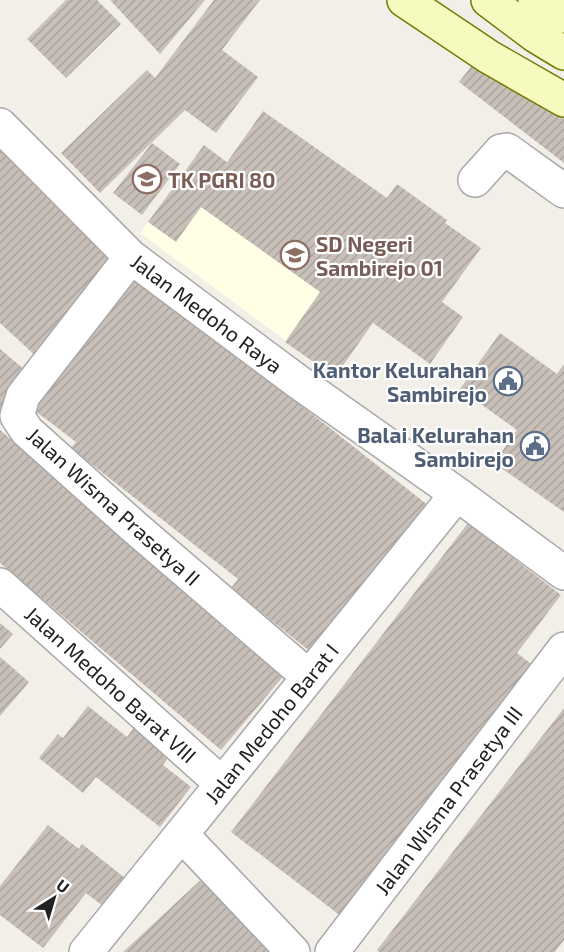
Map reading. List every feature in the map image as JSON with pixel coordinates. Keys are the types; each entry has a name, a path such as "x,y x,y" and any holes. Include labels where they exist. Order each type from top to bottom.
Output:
{"street":[{"path":"404,0 489,57 564,100"},
{"path":"488,0 536,36 564,53"},
{"path":"535,0 564,16"},
{"name":"Jalan Medoho Raya","path":"0,125 131,257 297,381 457,494 560,560"},
{"path":"475,180 501,151 507,150 564,191"},
{"name":"Jalan Wisma Prasetya II","path":"131,257 23,396 17,416 27,431 132,525 308,676"},
{"name":"Jalan Medoho Barat I","path":"86,952 457,494"},
{"name":"Jalan Medoho Barat VIII","path":"0,585 221,783"},
{"name":"Jalan Wisma Prasetya III","path":"332,952 564,649"},
{"path":"182,835 293,952"}],"shaded area":[{"name":"SD Negeri Sambirejo 01","path":"263,111 387,198 397,184 447,220 335,377 140,233 204,145 227,161"}],"building":[{"path":"66,0 97,0 121,24 66,78 27,39"},
{"path":"110,0 205,0 160,54"},
{"path":"214,0 260,0 222,50 258,77 216,133 185,110 100,193 61,153 147,70 155,78"},
{"path":"480,55 564,112 564,163 459,82"},
{"name":"SD Negeri Sambirejo 01","path":"263,111 387,198 397,184 447,220 445,223 481,248 442,302 463,317 430,364 373,323 335,377 285,342 320,292 201,207 176,242 148,222 204,145 227,162"},
{"name":"TK PGRI 80","path":"152,143 180,164 142,215 113,193"},
{"path":"0,150 119,261 39,359 0,323"},
{"path":"135,275 429,506 312,653 231,588 238,579 71,448 76,442 30,407"},
{"path":"500,333 557,374 564,364 564,512 494,463 517,430 460,389"},
{"path":"0,349 32,376 0,415"},
{"path":"0,430 286,673 221,750 0,563"},
{"path":"468,523 561,595 517,653 534,666 346,920 231,832"},
{"path":"0,623 13,634 0,649"},
{"path":"0,657 29,682 0,716"},
{"path":"88,706 127,737 135,726 171,753 163,765 191,787 160,827 96,777 83,793 39,758 58,734 63,738"},
{"path":"564,708 564,940 555,952 379,952 377,950"},
{"path":"48,825 79,849 82,844 134,885 112,913 86,893 43,948 0,915 0,886"},
{"path":"207,874 279,952 123,952"}],"place":[{"name":"TK PGRI 80","path":"147,179"},
{"name":"SD Negeri Sambirejo 01","path":"295,255"},
{"name":"Kantor Kelurahan Sambirejo","path":"508,381"},
{"name":"Balai Kelurahan Sambirejo","path":"535,446"}]}
